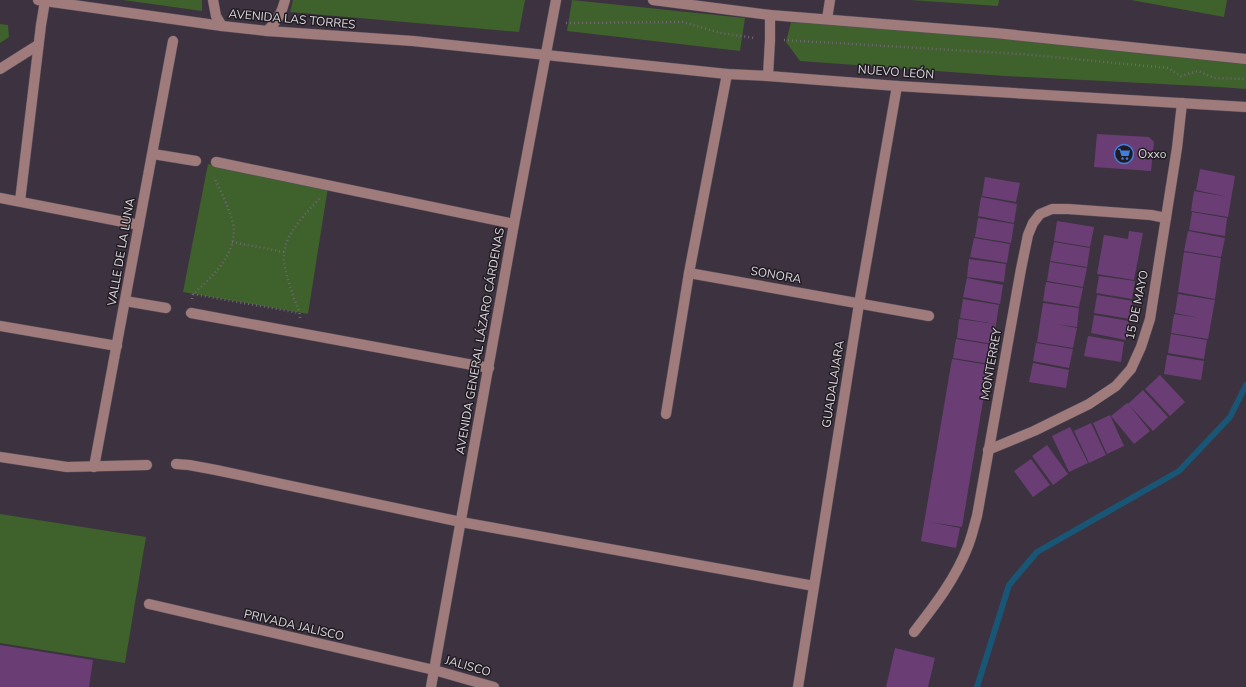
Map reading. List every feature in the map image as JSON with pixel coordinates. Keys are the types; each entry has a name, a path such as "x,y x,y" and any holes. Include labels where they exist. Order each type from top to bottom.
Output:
{"street":[{"path":"20,201 42,0"},
{"name":"AVENIDA LAS TORRES","path":"42,0 267,31 413,41 545,54"},
{"path":"214,0 216,16 222,26"},
{"path":"267,31 282,13 285,0"},
{"name":"AVENIDA GENERAL LÁZARO CÁRDENAS","path":"431,687 514,224 556,0"},
{"path":"653,0 770,15 995,33 1246,59"},
{"path":"827,20 830,0"},
{"path":"768,76 770,15"},
{"name":"VALLE DE LA LUNA","path":"94,467 173,41"},
{"path":"0,69 38,45"},
{"name":"NUEVO LEÓN","path":"545,54 727,74 1246,107"},
{"path":"666,414 689,273 727,74"},
{"name":"GUADALAJARA","path":"798,687 859,304 897,86"},
{"name":"15 DE MAYO","path":"988,450 1034,431 1089,404 1116,386 1131,369 1141,348 1150,319 1177,148 1182,103"},
{"path":"153,154 196,161"},
{"path":"216,162 514,224"},
{"path":"0,198 140,225"},
{"name":"MONTERREY","path":"914,632 942,596 969,545 977,516 1028,235 1033,223 1040,214 1052,209 1150,215 1166,218"},
{"name":"SONORA","path":"689,273 929,316"},
{"path":"125,301 166,308"},
{"path":"191,313 489,368"},
{"path":"0,326 117,346"},
{"path":"0,457 67,467 147,465"},
{"path":"176,464 216,470 461,522 814,586"},
{"name":"PRIVADA JALISCO","path":"149,604 434,670"},
{"name":"JALISCO","path":"434,670 494,687"}],"path":[{"path":"551,22 682,22 721,33 770,40 1020,54 1168,68 1181,76 1198,71 1214,78 1246,79"},
{"path":"216,162 214,177 229,210 234,231 232,242 223,262 212,278 193,294 300,313 292,293 284,264 284,252 301,218 332,186"},
{"path":"232,242 284,252"}],"green space":[{"path":"123,0 202,0 202,11"},
{"path":"293,0 525,0 519,32 290,12"},
{"path":"572,0 745,18 740,51 567,31"},
{"path":"910,0 999,0 998,6"},
{"path":"1131,0 1227,0 1224,17"},
{"path":"791,22 996,37 1246,63 1246,89 1005,76 800,61 786,42"},
{"path":"0,24 8,25 9,37 0,43"},
{"path":"208,164 328,187 308,314 183,292"},
{"path":"0,514 146,537 125,663 0,643"}],"building":[{"name":"Oxxo","path":"1097,134 1149,137 1154,142 1151,171 1094,167"},
{"path":"1200,169 1235,176 1228,217 1191,211 1194,191 1228,197 1196,190"},
{"path":"985,177 1020,183 1016,202 982,196"},
{"path":"981,197 1017,204 1014,223 978,216"},
{"path":"1192,212 1227,218 1225,236 1189,230"},
{"path":"978,218 1014,224 1011,243 975,237"},
{"path":"1057,221 1094,227 1090,247 1054,241"},
{"path":"1129,231 1143,233 1134,280 1097,274 1104,235 1128,239"},
{"path":"1188,231 1225,238 1221,257 1184,251"},
{"path":"974,238 1010,244 1007,263 970,257"},
{"path":"1054,242 1090,248 1087,267 1050,261"},
{"path":"1184,252 1221,258 1215,299 1178,292"},
{"path":"969,259 1006,264 1004,282 967,277"},
{"path":"1050,262 1087,268 1083,287 1047,281"},
{"path":"1099,276 1135,281 1132,299 1096,293"},
{"path":"967,278 1003,285 1000,304 963,297"},
{"path":"1046,282 1083,288 1079,307 1043,301"},
{"path":"1178,294 1215,300 1208,339 1171,333 1174,314 1200,318 1175,313"},
{"path":"1097,295 1133,301 1130,319 1094,313"},
{"path":"963,299 999,305 996,324 960,318"},
{"path":"1043,303 1079,308 1077,327 1056,324 1077,328 1073,348 1037,342"},
{"path":"1094,315 1129,321 1126,340 1091,333"},
{"path":"959,319 996,324 993,344 957,338"},
{"path":"1171,334 1207,340 1204,359 1168,353"},
{"path":"1088,336 1124,342 1121,362 1084,356"},
{"path":"956,339 993,345 990,364 953,358"},
{"path":"1036,343 1073,349 1069,368 1033,361"},
{"path":"1167,355 1204,361 1201,380 1164,374"},
{"path":"952,359 989,365 962,527 929,522 960,528 956,548 921,541"},
{"path":"1033,363 1069,370 1066,388 1029,382"},
{"path":"1160,375 1185,402 1170,416 1145,389"},
{"path":"1143,390 1168,417 1153,431 1129,405 1150,431 1134,444 1111,416 1127,403 1128,404"},
{"path":"1110,415 1124,446 1107,454 1093,423"},
{"path":"1091,423 1106,455 1089,463 1074,431"},
{"path":"1070,427 1088,463 1069,472 1052,436"},
{"path":"1047,445 1068,474 1053,485 1032,456"},
{"path":"1031,459 1050,485 1033,497 1014,471"},
{"path":"0,645 93,660 89,687 0,687"},
{"path":"895,648 935,658 928,687 886,687"}],"waterway":[{"path":"977,687 1009,585 1037,552 1179,471 1230,417 1246,385"}],"place":[{"name":"Oxxo","path":"1124,154"}]}
